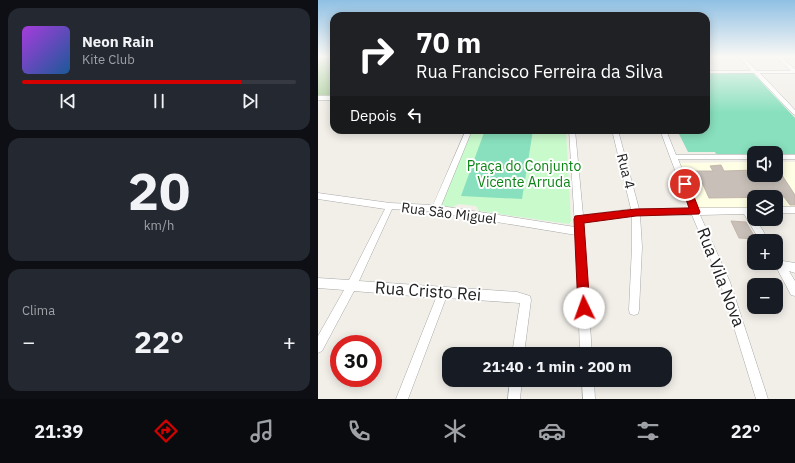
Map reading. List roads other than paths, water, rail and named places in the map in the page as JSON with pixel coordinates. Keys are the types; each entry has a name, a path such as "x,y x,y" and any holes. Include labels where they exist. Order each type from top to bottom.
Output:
{"street":[{"path":"758,76 794,112"},
{"path":"318,98 330,98"},
{"path":"436,210 467,134"},
{"path":"572,134 580,232 586,347"},
{"name":"Rua 4","path":"616,134 636,212 638,247 634,310"},
{"name":"Rua Vila Nova","path":"666,134 695,212 725,282 762,399"},
{"path":"675,157 747,157"},
{"path":"783,157 795,157"},
{"name":"Rua São Miguel","path":"318,196 390,206 436,210 580,232"},
{"path":"318,346 352,285 390,206"},
{"path":"783,210 795,210"},
{"path":"579,219 636,212 747,211"},
{"path":"783,264 795,268"},
{"path":"783,270 795,290"},
{"name":"Rua Cristo Rei","path":"318,283 443,293 517,297 526,300 523,311 519,347"},
{"path":"402,399 443,293"},
{"path":"514,399 515,387"},
{"path":"588,387 589,399"}],"park label":[{"name":"Praça do Conjunto Vicente Arruda","path":"524,174"}]}
